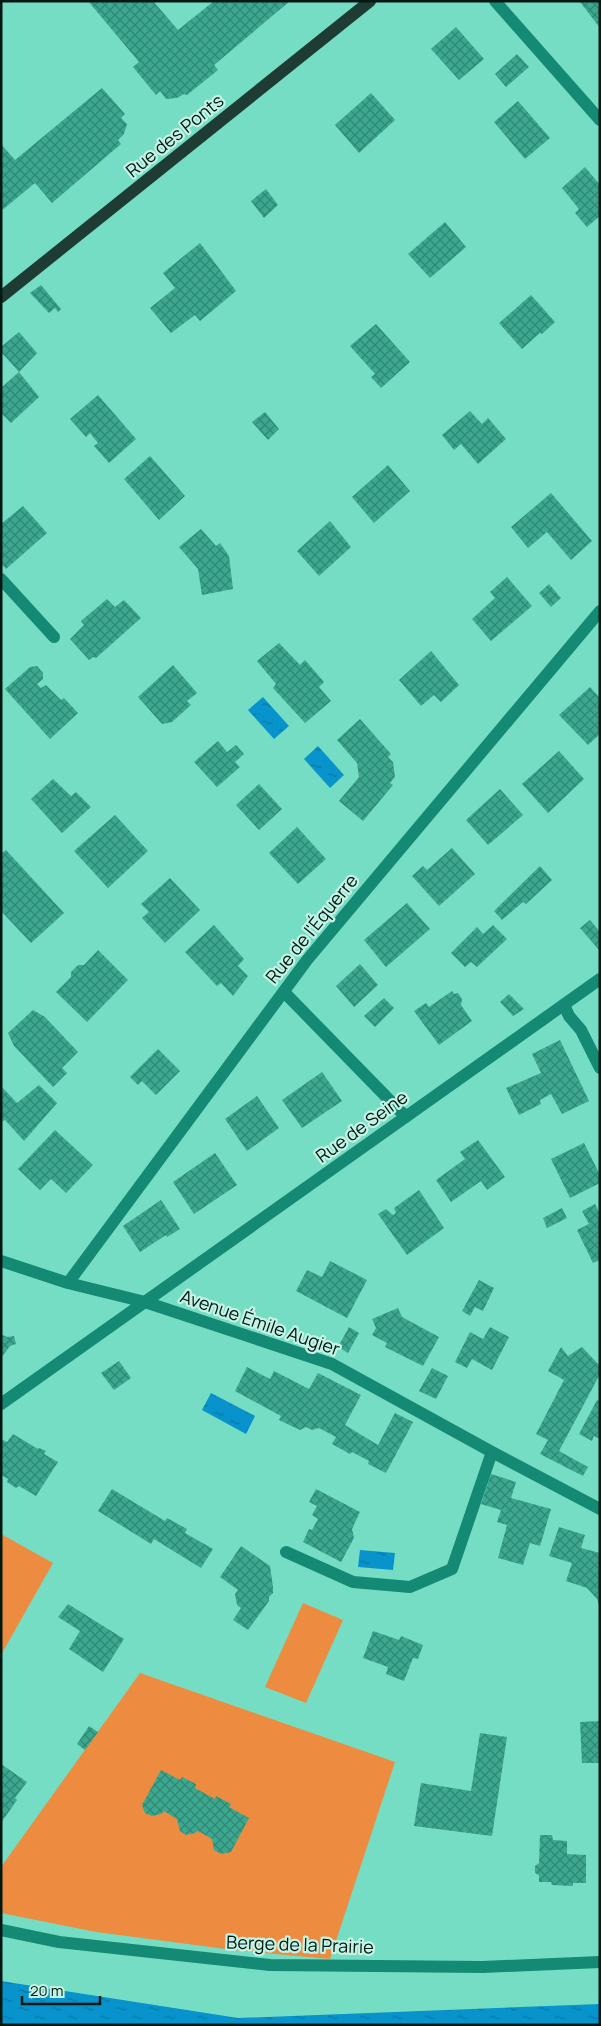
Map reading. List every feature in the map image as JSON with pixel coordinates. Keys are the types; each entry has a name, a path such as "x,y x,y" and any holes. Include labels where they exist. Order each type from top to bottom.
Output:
{"main road":[{"name":"Rue des Ponts","path":"1,297 370,1"}],"street":[{"path":"495,1 600,119"},
{"path":"1,578 54,637"},
{"name":"Rue de l'Équerre","path":"68,1283 284,992 415,830 600,611"},
{"name":"Rue de Seine","path":"1,1404 600,979"},
{"path":"284,992 406,1118"},
{"path":"564,1005 569,1016 581,1030 600,1068"},
{"name":"Avenue Émile Augier","path":"1,1261 68,1283 145,1302 332,1364 600,1509"},
{"path":"286,1552 353,1582 410,1587 452,1569 492,1452"},
{"name":"Berge de la Prairie","path":"1,1930 59,1942 270,1965 483,1967 600,1962"}],"shaded area":[{"path":"1,1534 53,1563 1,1655"},
{"path":"303,1603 343,1620 306,1703 265,1687"},
{"path":"140,1673 395,1762 330,1959 233,1950 96,1932 1,1913 1,1867"}],"water":[{"path":"263,697 289,726 274,739 248,710"},
{"path":"318,746 344,775 330,788 304,759"},
{"path":"211,1393 255,1416 246,1434 202,1410"},
{"path":"360,1550 395,1553 393,1570 358,1567"},
{"path":"1,1981 238,2018 600,2004 600,2025 1,2025"}],"building":[{"path":"88,1 153,1 178,30 214,1 290,1 214,65 218,70 187,95 184,94 177,98 166,99 160,91 156,95 133,67 139,62"},
{"path":"600,1 600,28 580,2"},
{"path":"456,27 484,59 459,80 431,49"},
{"path":"517,54 529,67 506,87 495,74"},
{"path":"102,88 125,114 121,118 127,124 124,134 118,140 121,144 52,203 35,183 1,211 1,144 15,160"},
{"path":"371,93 395,120 359,153 335,125"},
{"path":"518,101 550,138 525,159 494,122"},
{"path":"585,167 600,185 600,216 587,227 575,213 579,209 562,188"},
{"path":"266,189 278,205 264,218 251,201"},
{"path":"445,222 466,247 430,278 408,254"},
{"path":"200,243 236,291 200,321 195,315 171,333 150,308 175,288 163,273"},
{"path":"41,285 61,309 58,312 55,308 49,313 30,293"},
{"path":"531,295 555,322 522,349 499,323"},
{"path":"376,324 410,362 381,388 371,377 375,374 350,346"},
{"path":"19,332 37,353 19,372 1,352 1,347"},
{"path":"19,372 39,397 11,423 1,413 1,388"},
{"path":"98,395 136,439 109,463 94,446 98,443 90,433 86,437 70,419"},
{"path":"470,411 482,424 488,418 506,439 478,464 461,444 454,450 442,435"},
{"path":"265,412 279,429 268,440 252,422"},
{"path":"150,456 185,496 159,520 124,479"},
{"path":"388,465 410,491 374,523 352,497"},
{"path":"551,493 592,541 571,560 547,532 528,548 511,527"},
{"path":"23,506 47,533 6,569 1,563 1,524"},
{"path":"330,521 351,547 319,576 297,551"},
{"path":"201,529 216,546 220,543 229,556 233,589 202,595 198,569 179,547"},
{"path":"507,577 532,606 491,641 472,619 495,598 490,592"},
{"path":"549,584 561,598 551,607 539,593"},
{"path":"107,599 115,607 124,600 141,618 96,658 93,657 89,660 70,639 84,625 81,621"},
{"path":"279,643 300,665 305,660 324,682 319,687 331,701 305,723 273,688 276,684 257,661"},
{"path":"431,651 459,685 441,702 434,695 421,706 399,680"},
{"path":"173,665 197,693 187,701 191,705 172,722 162,724 138,697"},
{"path":"37,666 43,673 43,679 37,684 41,688 46,685 61,700 64,698 78,713 50,739 5,689 30,667"},
{"path":"590,687 600,698 600,734 588,745 559,715"},
{"path":"360,719 391,754 388,757 393,762 395,777 390,783 393,785 363,821 339,801 359,777 357,763 337,740"},
{"path":"218,741 227,752 236,745 244,754 235,762 240,767 217,787 194,762"},
{"path":"559,751 584,779 548,813 522,784"},
{"path":"53,779 71,796 76,792 91,807 62,833 31,799"},
{"path":"259,784 282,809 259,830 236,805"},
{"path":"500,789 523,815 488,845 466,820"},
{"path":"115,815 148,851 108,888 74,851"},
{"path":"297,827 326,859 298,884 269,853"},
{"path":"452,848 475,874 439,906 412,876 423,866 427,870"},
{"path":"6,850 64,913 31,943 1,911 1,854"},
{"path":"540,866 552,880 526,904 523,902 502,920 494,911"},
{"path":"170,878 200,910 165,943 142,918 149,912 141,904"},
{"path":"407,903 430,929 386,967 364,940"},
{"path":"590,920 600,932 600,951 580,928"},
{"path":"214,925 244,959 238,966 248,976 233,996 221,983 217,986 185,952"},
{"path":"493,925 507,939 477,967 471,962 465,967 451,953 477,927 483,934"},
{"path":"98,950 128,980 87,1022 56,992 71,977 71,972 78,965 84,965"},
{"path":"360,964 378,985 354,1007 336,986"},
{"path":"452,991 454,994 458,993 462,999 461,1005 472,1021 439,1045 414,1011 426,1003 429,1007"},
{"path":"509,994 524,1009 513,1016 500,1002"},
{"path":"384,998 394,1008 375,1027 364,1016"},
{"path":"33,1010 45,1017 78,1052 62,1068 67,1073 53,1087 14,1046 8,1033"},
{"path":"560,1040 589,1101 562,1114 551,1094 540,1100 541,1104 519,1115 506,1088 541,1073 532,1054"},
{"path":"158,1049 180,1071 156,1095 142,1081 138,1085 130,1077"},
{"path":"322,1072 342,1101 302,1128 282,1100"},
{"path":"39,1085 57,1103 24,1141 5,1120 1,1122 1,1086 17,1103"},
{"path":"257,1096 279,1128 247,1151 225,1119"},
{"path":"55,1130 93,1165 66,1193 51,1179 40,1190 18,1169"},
{"path":"478,1140 505,1177 487,1190 481,1181 451,1202 436,1180 465,1159 460,1152"},
{"path":"584,1143 600,1175 600,1183 570,1198 551,1159"},
{"path":"215,1153 237,1185 194,1214 173,1182"},
{"path":"419,1190 444,1228 407,1255 378,1214 386,1209 393,1215 396,1213 394,1208"},
{"path":"161,1200 180,1229 167,1237 166,1235 140,1252 123,1226"},
{"path":"595,1204 600,1214 600,1260 593,1263 577,1230 589,1224 582,1211"},
{"path":"562,1208 567,1218 547,1228 543,1218"},
{"path":"330,1261 367,1280 347,1318 296,1291 307,1270 322,1277"},
{"path":"479,1280 494,1288 483,1311 475,1307 470,1316 462,1311"},
{"path":"398,1308 402,1317 439,1337 423,1366 385,1347 387,1343 372,1335 376,1328 372,1319"},
{"path":"349,1327 359,1333 348,1353 338,1347"},
{"path":"490,1327 509,1337 492,1370 472,1359 467,1368 455,1362 470,1332 483,1339"},
{"path":"1,1334 7,1337 14,1336 16,1344 10,1346 1,1358"},
{"path":"561,1347 568,1356 582,1347 600,1366 600,1374 559,1451 588,1467 583,1476 540,1454 548,1440 536,1434 564,1380 548,1371"},
{"path":"119,1361 131,1378 114,1390 101,1373"},
{"path":"247,1367 270,1379 274,1371 309,1389 318,1373 361,1395 345,1425 378,1445 395,1413 413,1422 386,1473 368,1464 369,1461 352,1452 350,1454 332,1444 336,1437 319,1428 312,1430 306,1427 300,1430 279,1420 281,1416 235,1391"},
{"path":"432,1368 448,1376 436,1399 419,1391"},
{"path":"597,1400 600,1401 600,1439 594,1436 592,1441 579,1434"},
{"path":"13,1434 38,1449 46,1451 44,1454 58,1462 36,1496 19,1486 16,1488 7,1482 8,1479 1,1475 1,1439 7,1442"},
{"path":"491,1474 516,1482 511,1498 551,1509 540,1546 530,1543 523,1565 498,1558 507,1525 497,1522 501,1510 481,1504"},
{"path":"112,1489 165,1521 167,1518 187,1529 185,1533 213,1549 201,1568 154,1539 151,1544 98,1511"},
{"path":"316,1489 360,1512 352,1529 354,1538 341,1562 303,1542 309,1529 312,1530 318,1519 312,1515 317,1506 309,1502"},
{"path":"559,1527 585,1535 581,1548 600,1553 600,1607 597,1599 587,1588 566,1581 572,1563 549,1556"},
{"path":"241,1546 270,1566 273,1587 273,1593 269,1597 269,1601 248,1630 233,1620 241,1608 237,1605 235,1594 238,1590 220,1577"},
{"path":"68,1604 124,1639 103,1672 69,1649 80,1631 58,1617"},
{"path":"373,1631 399,1640 401,1636 423,1645 418,1659 413,1658 404,1681 386,1674 388,1667 363,1658"},
{"path":"600,1721 600,1763 582,1763 580,1722"},
{"path":"89,1726 98,1732 85,1750 77,1744"},
{"path":"480,1733 507,1737 492,1836 414,1826 421,1783 471,1791"},
{"path":"1,1764 27,1782 15,1798 17,1800 1,1823"},
{"path":"161,1770 180,1780 182,1777 196,1784 195,1788 215,1799 216,1796 231,1804 229,1807 249,1818 231,1852 221,1854 214,1850 212,1839 198,1831 186,1835 180,1831 177,1819 164,1811 161,1814 152,1816 145,1813 142,1805"},
{"path":"540,1835 552,1835 553,1840 567,1841 567,1854 586,1855 586,1883 573,1883 573,1886 539,1882 539,1875 535,1873 535,1866 539,1863"}]}
